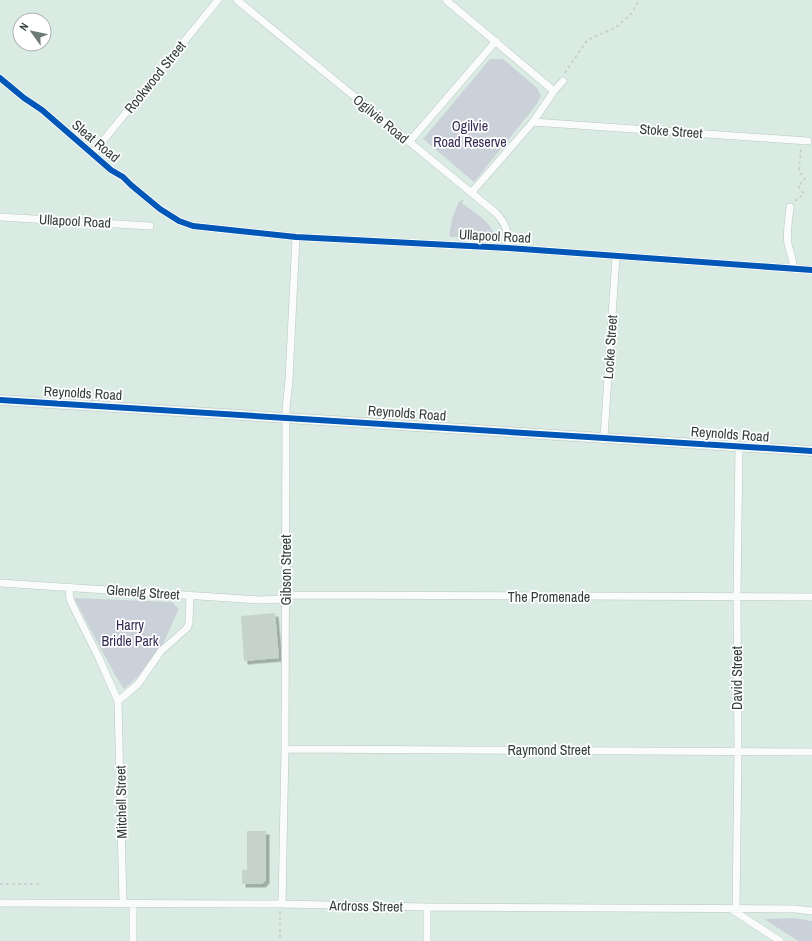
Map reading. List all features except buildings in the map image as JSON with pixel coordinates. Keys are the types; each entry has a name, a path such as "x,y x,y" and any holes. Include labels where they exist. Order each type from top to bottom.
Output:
{"street":[{"name":"Rookwood Street","path":"92,153 218,0"},
{"name":"Ogilvie Road","path":"238,0 501,219 507,231 508,248"},
{"path":"446,0 554,90"},
{"path":"409,142 496,41"},
{"name":"Sleat Road","path":"0,78 24,98 42,110 111,170 123,177 160,209 178,221"},
{"path":"471,193 533,122 554,90 562,81"},
{"name":"Stoke Street","path":"533,122 808,140"},
{"path":"790,206 787,237 788,246 794,261 793,269"},
{"name":"Ullapool Road","path":"0,217 150,226"},
{"name":"Ullapool Road","path":"178,221 193,226 296,237 508,248 812,270"},
{"name":"Gibson Street","path":"281,904 285,749 286,417 296,237"},
{"name":"Locke Street","path":"604,437 616,256"},
{"name":"Reynolds Road","path":"0,400 812,451"},
{"name":"David Street","path":"733,909 738,752 737,597 739,446"},
{"name":"Glenelg Street","path":"0,583 260,600 286,597"},
{"path":"69,587 72,606 99,658 118,701 138,684 161,651 187,628 189,623 190,596"},
{"name":"The Promenade","path":"286,597 812,597"},
{"name":"Mitchell Street","path":"118,701 123,904"},
{"name":"Raymond Street","path":"285,749 812,752"},
{"name":"Ardross Street","path":"0,902 281,904 427,907 795,909 812,911"},
{"path":"133,904 133,941"},
{"path":"427,907 427,941"},
{"path":"733,909 780,941"}],"path":[{"path":"562,81 561,79 587,40 615,28 631,14 639,0"},
{"path":"450,245 455,217 463,198"},
{"path":"0,884 39,884"},
{"path":"280,941 281,904"}],"green space":[{"name":"Ogilvie Road Reserve","path":"490,59 503,59 537,88 541,96 537,104 474,182 423,139"},
{"path":"459,201 485,221 493,230 495,236 487,241 449,236 452,219"},
{"name":"Harry Bridle Park","path":"74,598 172,602 179,609 162,646 144,671 124,689"},
{"path":"794,918 812,921 812,941 798,941 764,919"}],"cycle path":[{"path":"0,78 24,98 42,110 111,170 123,177 160,209 179,221 193,226 296,237 508,248 812,270"},
{"path":"0,400 812,451"}]}
